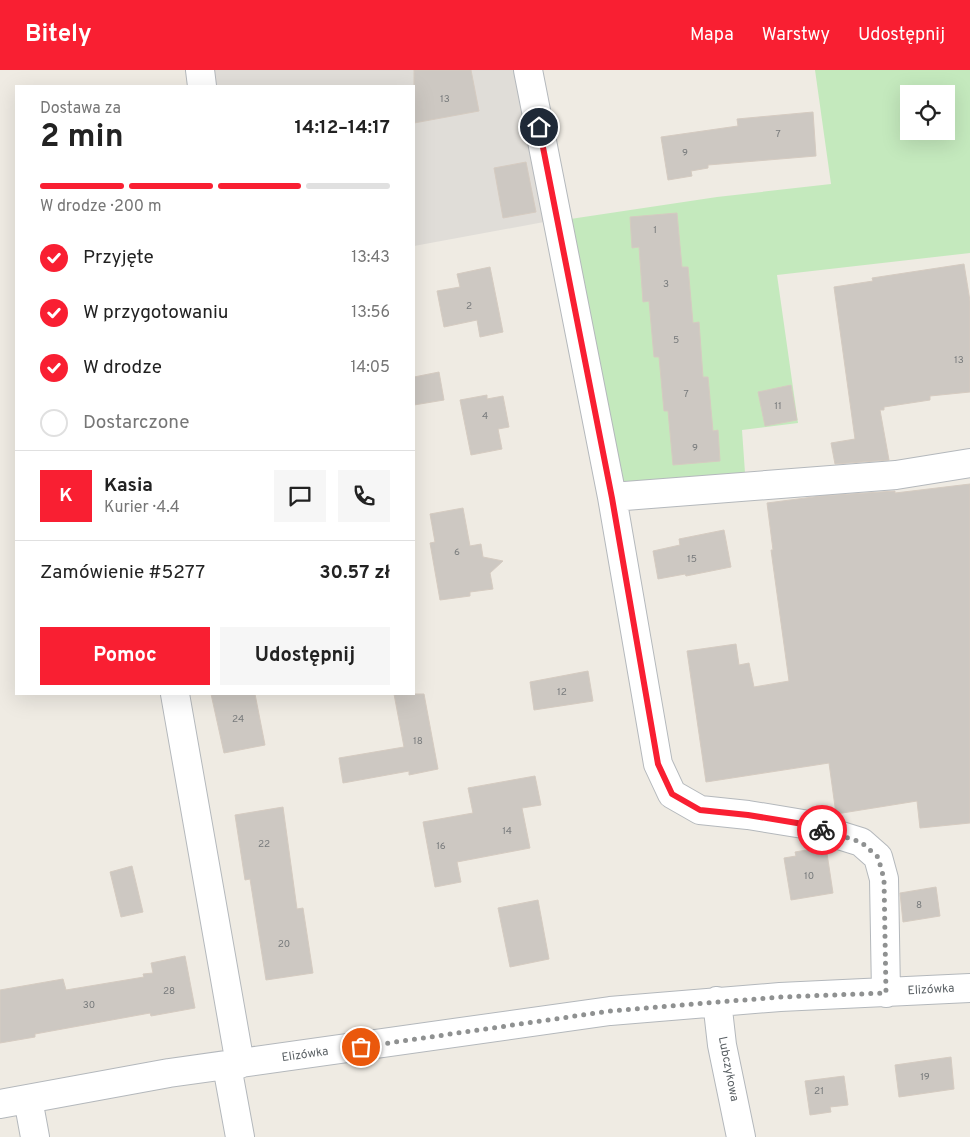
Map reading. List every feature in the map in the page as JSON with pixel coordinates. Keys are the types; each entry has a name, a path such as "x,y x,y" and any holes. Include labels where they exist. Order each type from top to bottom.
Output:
{"street":[{"path":"200,70 202,85"},
{"path":"528,70 612,498 658,764 672,794 700,810 748,815 803,824 861,842 878,857 884,879 886,993"},
{"path":"612,498 896,475 970,463"},
{"path":"175,695 233,1065 240,1137"},
{"name":"Elizówka","path":"0,1104 169,1073 610,1011 717,1002 970,988"},
{"name":"Lubczykowa","path":"717,1002 722,1045 741,1137"},
{"path":"28,1099 35,1137"}],"shaded area":[{"path":"207,70 515,70 544,222 415,246 415,85 210,85"}],"green space":[{"path":"815,70 970,70 970,253 777,275 798,423 742,430 746,487 612,497 557,221 717,197 831,184"}],"building":[{"path":"414,70 471,70 479,111 415,123"},
{"path":"813,112 816,156 708,165 708,168 691,171 692,176 668,180 661,137 738,126 737,119"},
{"path":"526,162 536,212 503,218 494,168"},
{"path":"677,213 682,267 688,267 693,323 699,322 703,377 708,377 713,431 718,430 720,461 673,465 668,411 664,411 659,357 654,357 649,301 643,302 639,247 632,248 630,217"},
{"path":"964,264 970,301 970,392 930,396 930,400 884,407 884,410 880,410 889,460 835,464 831,443 855,439 834,287 873,281 872,278"},
{"path":"490,267 503,332 480,337 477,320 444,327 437,291 460,287 457,274"},
{"path":"439,372 444,400 415,405 415,377"},
{"path":"791,385 797,420 765,426 758,392"},
{"path":"487,395 487,399 503,396 509,427 498,429 502,449 471,455 460,400"},
{"path":"970,484 970,823 920,828 917,801 836,814 829,763 706,782 687,651 736,644 739,665 749,663 754,687 789,681 771,550 773,550 767,503 821,496 895,491 895,493"},
{"path":"463,508 470,546 481,544 483,557 503,561 490,573 493,589 470,592 470,596 440,600 430,543 435,542 430,514"},
{"path":"724,530 731,567 686,576 685,574 658,579 653,551 680,545 679,539"},
{"path":"588,671 593,701 534,710 530,682"},
{"path":"424,694 438,769 409,775 409,771 343,783 339,758 404,747 394,695"},
{"path":"211,695 255,695 265,745 224,753"},
{"path":"535,776 541,805 522,808 530,848 457,862 461,882 435,887 423,822 473,813 468,788"},
{"path":"283,807 297,909 303,908 313,973 266,980 250,879 245,880 235,815"},
{"path":"826,847 833,893 791,900 784,858 796,856 795,852"},
{"path":"132,866 143,912 121,917 110,872"},
{"path":"936,887 940,916 903,922 900,893"},
{"path":"538,900 549,959 510,967 498,908"},
{"path":"185,956 195,1008 151,1016 150,1013 35,1034 35,1037 0,1043 0,990 63,979 66,990 144,977 143,974 153,973 151,963"},
{"path":"951,1057 954,1089 899,1097 895,1065"},
{"path":"844,1076 848,1105 830,1107 831,1112 810,1115 805,1081"}],"way so far":[{"path":"361,1047 610,1011 780,997 886,993 884,879 878,857 861,842 822,830"}],"route":[{"path":"539,127 612,498 658,764 672,794 700,810 748,815 803,824 822,830"}]}
